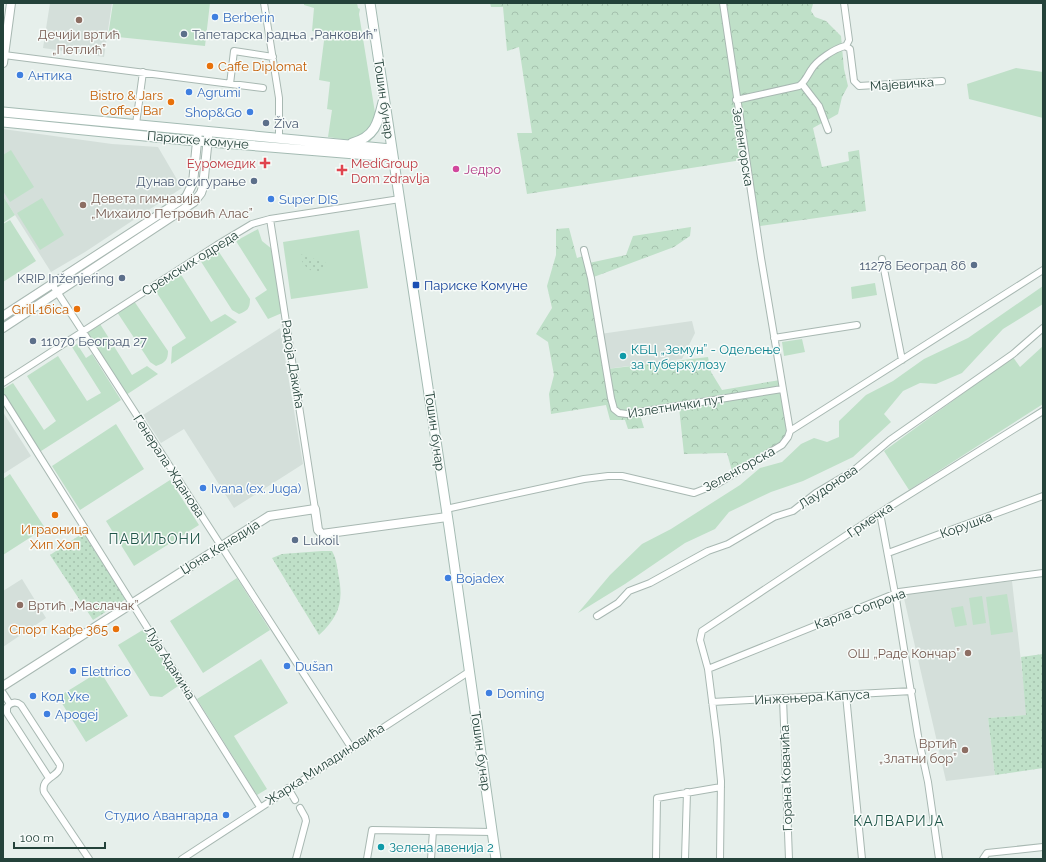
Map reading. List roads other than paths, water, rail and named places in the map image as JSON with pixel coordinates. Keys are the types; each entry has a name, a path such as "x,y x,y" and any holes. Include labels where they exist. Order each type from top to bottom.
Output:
{"main road":[{"name":"Тошин бунар","path":"370,3 447,513 496,859"},
{"path":"343,144 362,140 372,132 377,123 384,98"},
{"name":"Париске комуне","path":"3,112 343,144 392,153"},
{"name":"Париске комуне","path":"3,122 208,142 392,153"}],"street":[{"path":"11,3 6,19 4,59 143,72 263,88"},
{"path":"264,3 279,98 279,139"},
{"name":"Зеленгорска","path":"447,513 584,479 608,476 622,476 694,493 717,484 782,445 788,437 790,430 782,389 736,100 723,3"},
{"name":"Мајевичка","path":"844,3 848,40 846,46 850,49 855,84 859,86 942,81"},
{"path":"736,100 796,87 802,84 812,68 820,60 846,46"},
{"path":"230,84 234,51 273,57"},
{"name":"Париске комуне","path":"136,124 143,72"},
{"path":"802,84 819,106 828,130"},
{"path":"3,316 186,197 193,184 198,131"},
{"path":"3,328 194,202 201,194 203,187 209,132"},
{"name":"Сремских одреда","path":"3,383 252,224 270,219 400,200"},
{"name":"Радоја Дакића","path":"270,219 315,509"},
{"name":"Излетнички пут","path":"584,250 591,278 614,409 619,413 627,414 782,389"},
{"path":"882,259 902,360"},
{"path":"790,430 1043,270"},
{"name":"Генерала Жданова","path":"52,284 351,747"},
{"path":"774,338 857,325"},
{"name":"Лаудонова","path":"597,616 618,604 629,591 650,583 708,551 728,544 774,517 793,511 816,493 853,471 890,440 1013,354 1043,328"},
{"name":"Луја Адамича","path":"3,398 260,807"},
{"name":"Грмечка","path":"708,668 700,633 704,628 880,513 1043,411"},
{"name":"Корушка","path":"888,553 1043,496"},
{"path":"315,509 318,530 322,534 447,513"},
{"name":"Џона Кенедија","path":"3,686 269,516 315,509"},
{"path":"880,513 912,691 918,736 928,782 939,859"},
{"name":"Карла Сопрона","path":"708,668 895,593 1043,573"},
{"path":"708,668 721,787 720,859"},
{"name":"Жарка Миладиновића","path":"182,859 288,788 470,671"},
{"name":"Инжењера Капуса","path":"712,702 912,691"},
{"path":"3,693 10,704"},
{"path":"846,695 862,859"},
{"name":"Горана Ковачића","path":"782,698 789,859"},
{"path":"49,778 7,713 7,707 10,704 15,702 21,705 60,765 57,773 49,778 44,785 44,792 89,859"},
{"path":"656,859 657,798 721,787"},
{"path":"288,788 295,800"},
{"path":"685,859 686,792"},
{"path":"296,859 306,822 306,818 300,808"},
{"path":"367,859 372,830 492,832"},
{"path":"431,859 432,831"},
{"path":"983,859 983,856 987,853 1043,847"}],"place":[{"name":"Berberin","path":"215,17"},
{"name":"Дечији вртић „Петлић”","path":"79,20"},
{"name":"Тапетарска радња „Ранковић”","path":"184,34"},
{"name":"Caffe Diplomat","path":"210,66"},
{"name":"Антика","path":"20,75"},
{"name":"Agrumi","path":"189,92"},
{"name":"Bistro & Jars Coffee Bar","path":"171,102"},
{"name":"Shop&Go","path":"250,112"},
{"name":"Živa","path":"266,123"},
{"name":"Еуромедик","path":"265,163"},
{"name":"Једро","path":"456,169"},
{"name":"MediGroup Dom zdravlja","path":"342,170"},
{"name":"Дунав осигурање","path":"254,181"},
{"name":"Super DIS","path":"271,199"},
{"name":"Девета гимназија „Михаило Петровић Алас”","path":"83,205"},
{"name":"11278 Београд 86","path":"974,265"},
{"name":"KRIP Inženjering","path":"122,278"},
{"name":"Париске Комуне","path":"416,285"},
{"name":"Grill 16ica","path":"77,309"},
{"name":"11070 Београд 27","path":"33,341"},
{"name":"КБЦ „Земун” - Одељење за туберкулозу","path":"623,356"},
{"name":"Ivana (ex. Juga)","path":"203,488"},
{"name":"Играоница Хип Хоп","path":"55,515"},
{"name":"Lukoil","path":"295,540"},
{"name":"Bojadex","path":"448,578"},
{"name":"Вртић „Маслачак”","path":"20,605"},
{"name":"Спорт Кафе 365","path":"116,629"},
{"name":"ОШ „Раде Кончар”","path":"968,653"},
{"name":"Dušan","path":"287,666"},
{"name":"Elettrico","path":"73,671"},
{"name":"Doming","path":"489,693"},
{"name":"Код Уке","path":"33,696"},
{"name":"Apogej","path":"47,714"},
{"name":"Вртић „Златни бор”","path":"965,750"},
{"name":"Студио Авангарда","path":"226,815"},
{"name":"Зелена авенија 2","path":"381,847"}],"district":[{"name":"ПАВИЉОНИ","path":"155,539"},
{"name":"КАЛВАРИЈА","path":"899,821"}]}
